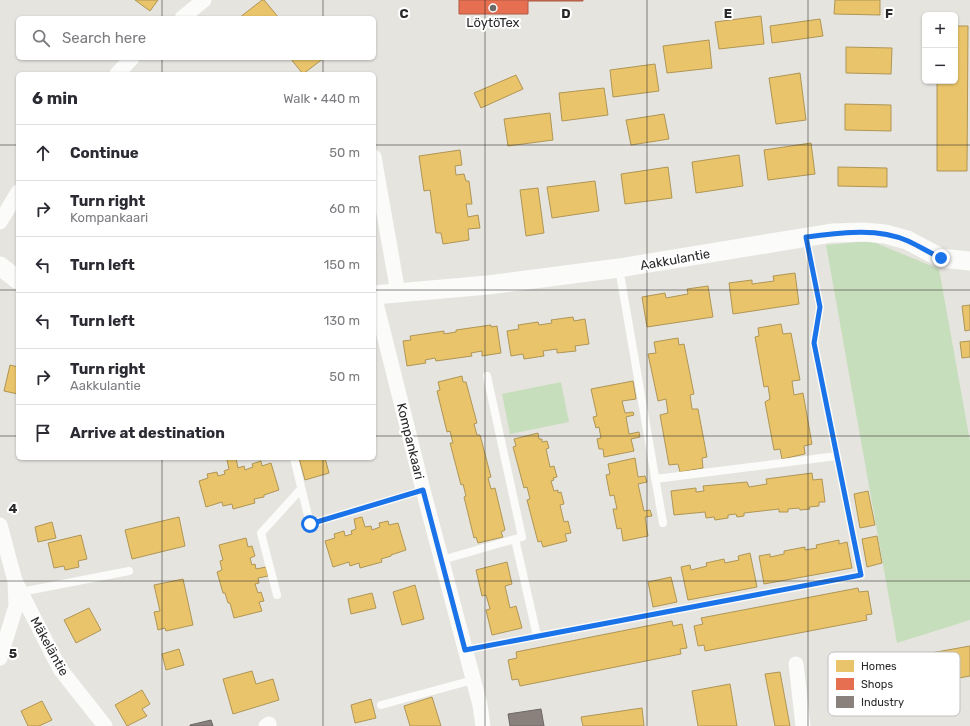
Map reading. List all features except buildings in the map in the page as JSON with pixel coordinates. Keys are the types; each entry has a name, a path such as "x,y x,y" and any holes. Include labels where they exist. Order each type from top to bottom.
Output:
{"street":[{"path":"184,16 204,0"},
{"path":"119,72 130,60"},
{"path":"376,168 398,293"},
{"path":"0,222 16,195"},
{"name":"Aakkulantie","path":"376,295 488,285 620,268 806,237 845,233 864,232 885,234 907,240 941,258 970,261"},
{"path":"0,266 16,278"},
{"name":"Kompankaari","path":"376,303 423,490 480,705 483,726"},
{"path":"0,525 18,586 16,606 0,658"},
{"name":"Mäkeläntie","path":"18,586 60,669 105,726"},
{"path":"796,664 803,726"}],"lane":[{"path":"465,650 861,575 814,343 820,307 806,237"},
{"path":"620,268 662,523"},
{"path":"442,560 522,537 487,376"},
{"path":"655,479 837,456"},
{"path":"294,460 310,524 423,490"},
{"path":"277,595 261,533 301,489"},
{"path":"515,539 537,636"},
{"path":"18,586 129,571"},
{"path":"381,705 473,680"}],"green space":[{"path":"871,241 939,269 970,441 970,620 897,643 826,245"},
{"path":"561,382 569,422 510,434 502,394"}],"place":[{"name":"LöytöTex","path":"493,8"}],"route":[{"path":"310,524 423,490 465,650 861,575 814,343 820,307 806,237 864,232 885,234 907,240 941,258"}]}
